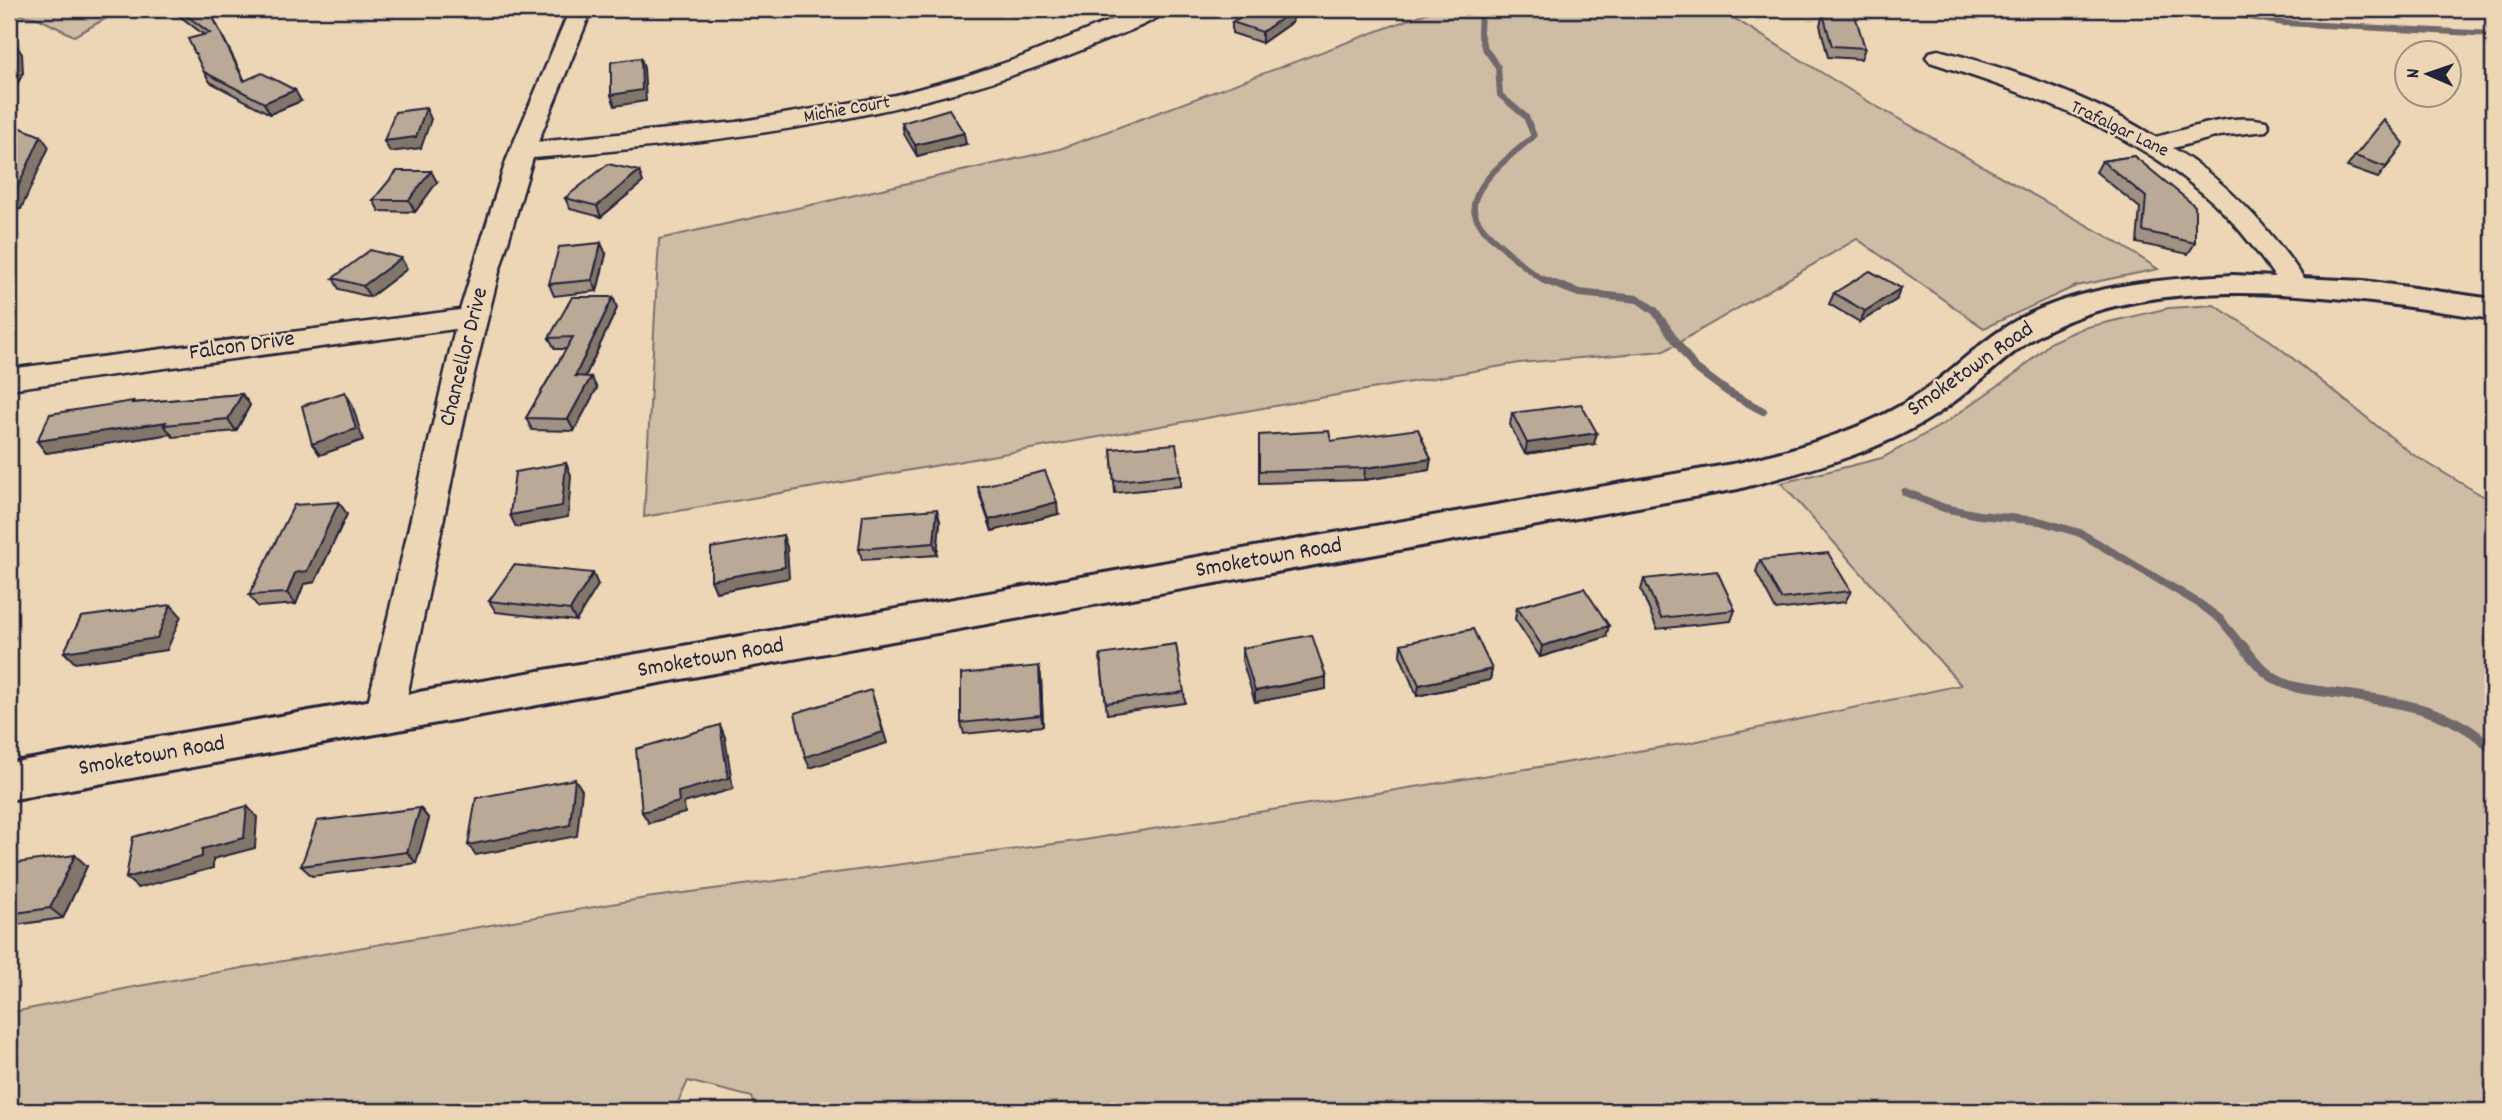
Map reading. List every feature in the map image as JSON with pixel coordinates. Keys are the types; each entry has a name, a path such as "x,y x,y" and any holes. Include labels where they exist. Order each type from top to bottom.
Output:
{"main road":[{"name":"Smoketown Road","path":"9,782 1738,476 1837,448 1885,427 1934,400 2008,340 2039,322 2074,307 2106,299 2192,285 2294,284 2493,309"}],"street":[{"name":"Chancellor Drive","path":"384,716 424,524 475,317 523,152 543,97 577,26 582,9"},
{"name":"Michie Court","path":"523,152 779,123 908,99 1023,65 1156,9"},
{"name":"Trafalgar Lane","path":"1938,57 2043,93 2156,144 2221,193 2245,217 2276,254 2294,284"},
{"path":"2156,144 2218,129 2258,126"},
{"name":"Falcon Drive","path":"9,379 475,317"}],"shaded area":[{"path":"9,9 123,9 74,36 38,18 9,13"},
{"path":"1437,9 1719,9 1869,102 2115,241 2158,269 2076,286 1984,328 1857,239 1664,351 1519,363 644,517 659,239 1060,149"},
{"path":"2214,305 2271,341 2412,454 2493,502 2493,1111 757,1111 752,1097 688,1081 674,1111 9,1111 9,1013 133,987 646,898 1084,840 1688,743 1961,685 1781,483 1882,458 1945,423 2020,370 2051,342 2083,328 2169,308"}],"building":[{"path":"178,9 209,9 244,81 262,73 295,90 264,103 204,72 188,39 210,33"},
{"path":"1252,9 1292,11 1262,32 1232,22"},
{"path":"1853,9 1865,48 1832,46 1823,14"},
{"path":"15,43 15,63 9,75 9,44"},
{"path":"641,58 642,90 611,95 611,62"},
{"path":"426,108 416,137 384,141 395,112"},
{"path":"949,109 964,133 915,145 902,123"},
{"path":"2384,120 2404,143 2386,167 2355,156"},
{"path":"9,123 41,136 13,198 9,199"},
{"path":"2134,156 2195,206 2195,243 2143,231 2146,197 2102,161"},
{"path":"608,164 639,171 597,206 565,198"},
{"path":"397,171 431,171 409,200 373,200"},
{"path":"601,243 592,280 549,284 559,247"},
{"path":"370,250 401,258 363,286 333,278"},
{"path":"1870,271 1901,288 1865,311 1834,293"},
{"path":"572,297 613,297 575,376 591,377 568,419 526,418 573,337 549,338"},
{"path":"345,392 356,429 312,444 302,406"},
{"path":"242,394 228,419 164,425 166,422 37,441 50,414 133,401 132,403"},
{"path":"1581,404 1597,433 1527,443 1512,413"},
{"path":"1418,429 1431,459 1365,468 1259,471 1259,435 1329,431 1331,441"},
{"path":"1176,444 1181,475 1114,481 1111,449"},
{"path":"566,463 562,506 510,515 515,472"},
{"path":"1045,471 1057,502 989,520 978,487"},
{"path":"339,502 307,571 295,573 287,593 249,595 294,505"},
{"path":"937,509 934,543 859,549 863,515"},
{"path":"783,535 785,567 711,580 711,548"},
{"path":"1828,553 1851,591 1781,599 1760,560"},
{"path":"514,565 593,573 570,610 489,601"},
{"path":"1717,571 1735,610 1661,618 1644,579"},
{"path":"1584,588 1609,626 1542,646 1517,607"},
{"path":"171,605 157,638 64,652 81,617"},
{"path":"1473,629 1492,669 1419,685 1401,644"},
{"path":"1312,635 1326,677 1255,691 1242,648"},
{"path":"1176,644 1184,692 1106,703 1100,655"},
{"path":"1039,666 1041,715 961,723 961,674"},
{"path":"871,690 883,732 805,757 795,713"},
{"path":"720,725 728,778 678,792 679,802 642,812 636,749"},
{"path":"575,779 570,825 468,845 476,798"},
{"path":"247,806 244,838 202,849 202,857 126,878 133,837"},
{"path":"420,808 407,852 301,866 317,821"},
{"path":"75,855 50,908 9,914 9,864"}],"waterway":[{"path":"1481,9 1480,33 1484,47 1498,67 1500,95 1526,117 1534,136 1490,176 1477,195 1474,211 1489,235 1547,282"},
{"path":"2203,9 2284,23 2493,34"},
{"path":"1544,280 1579,293 1638,299 1655,311 1694,367 1728,392 1763,411"},
{"path":"1905,492 1944,508 1979,515 2039,521 2080,533 2200,604 2220,619 2243,647"},
{"path":"2242,645 2264,670 2287,685 2419,708 2459,724 2493,750"}]}
